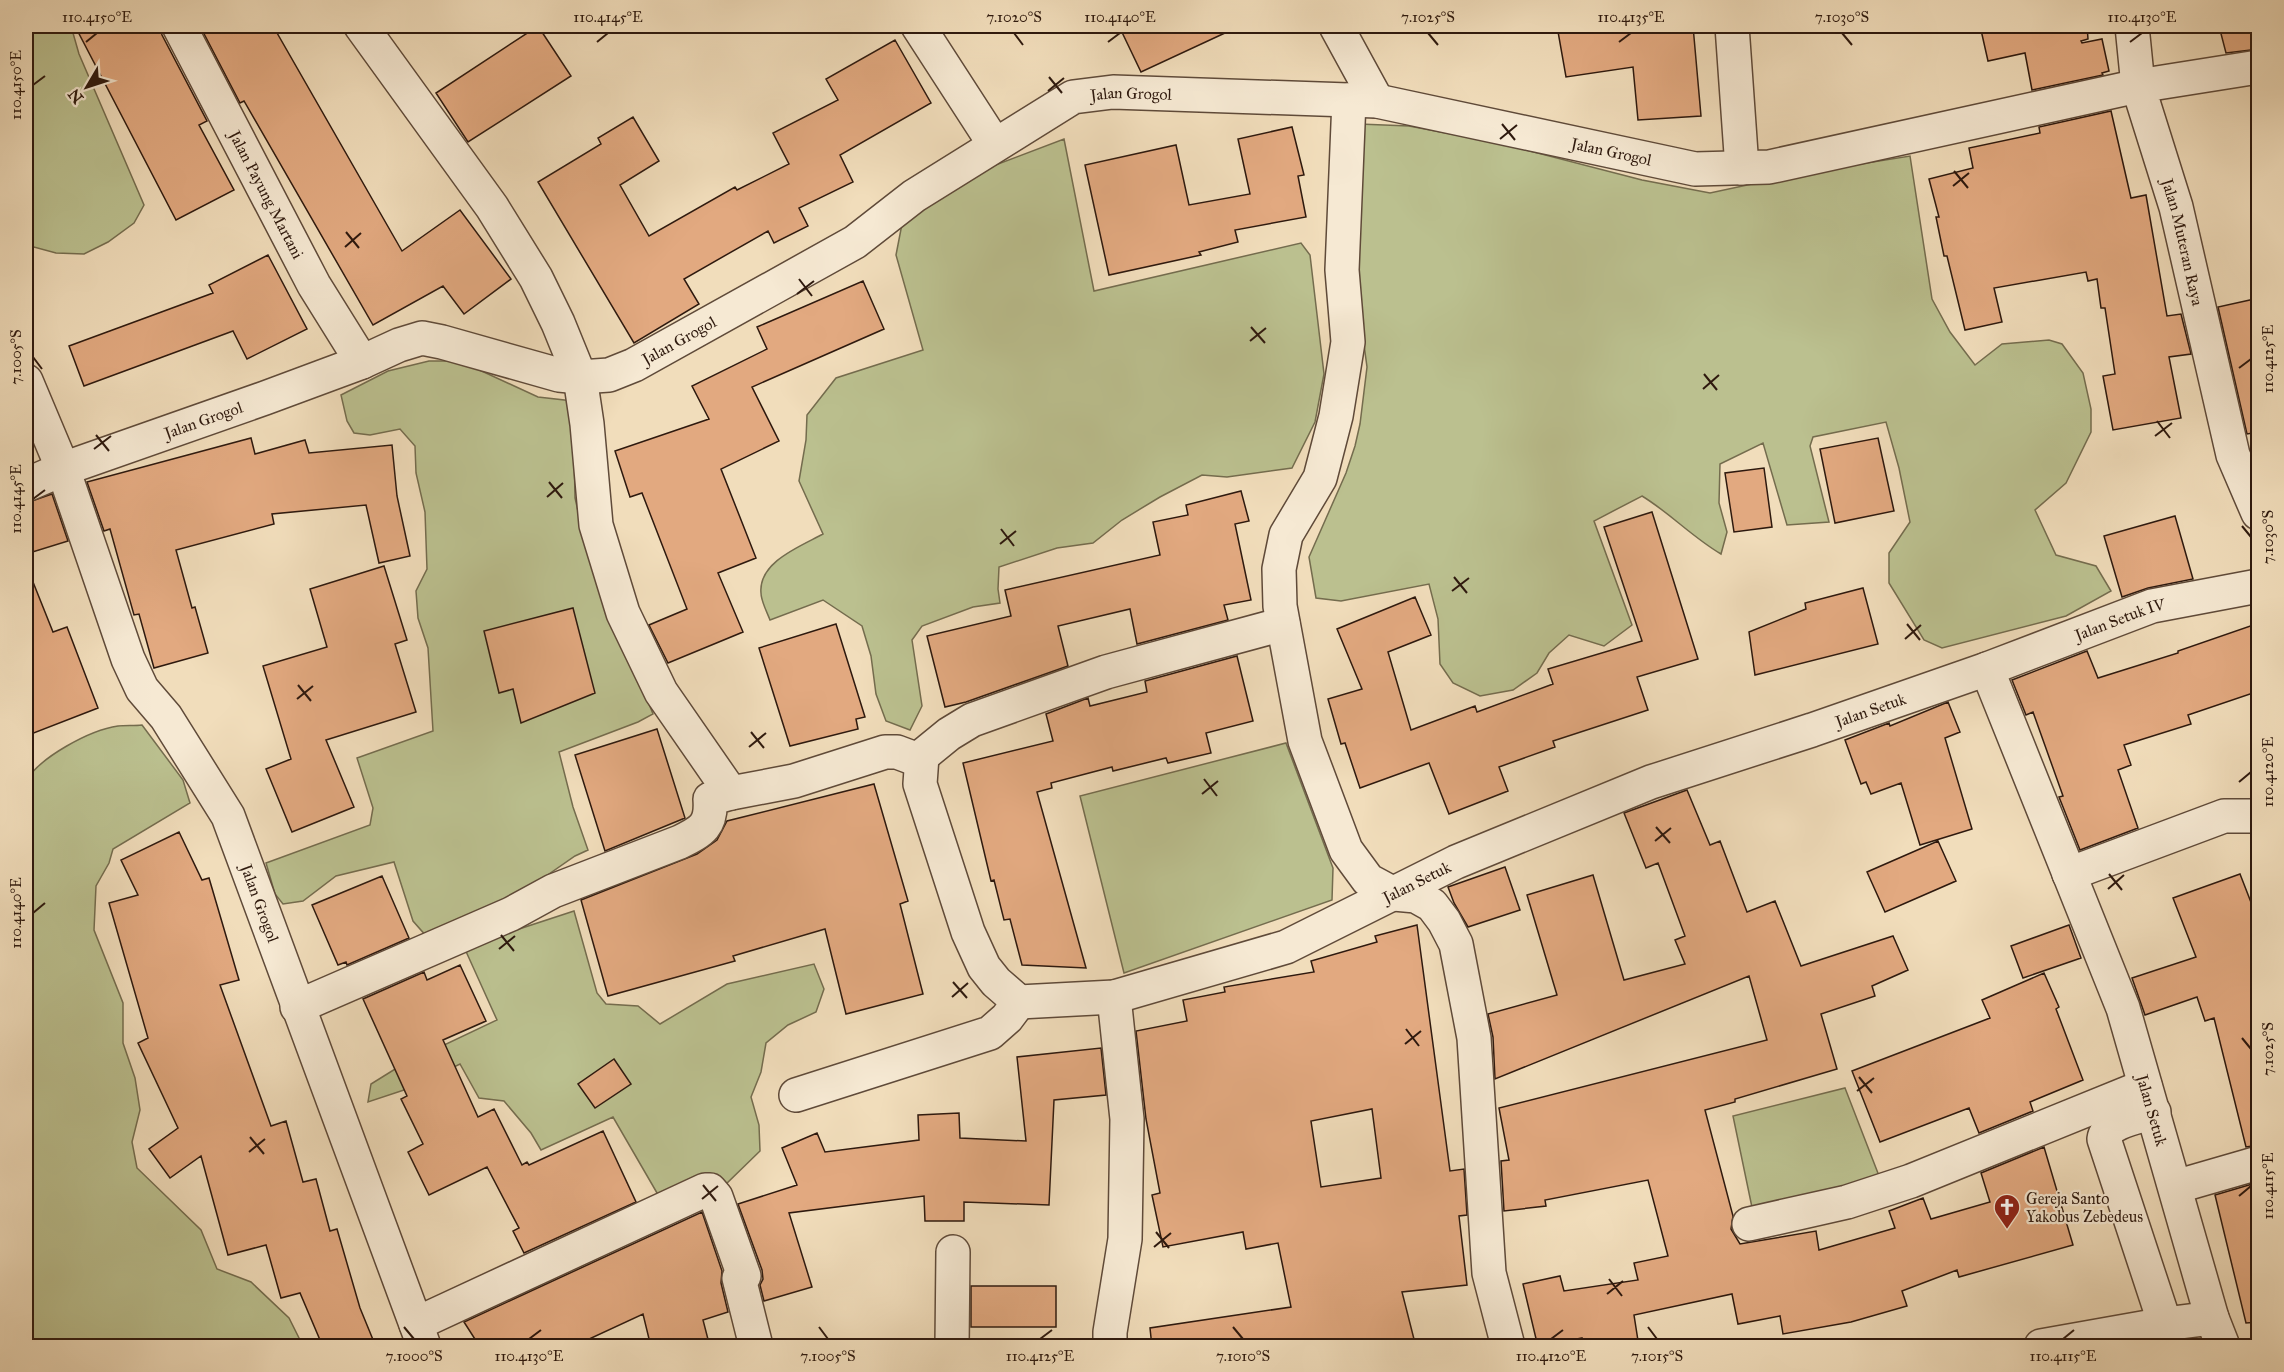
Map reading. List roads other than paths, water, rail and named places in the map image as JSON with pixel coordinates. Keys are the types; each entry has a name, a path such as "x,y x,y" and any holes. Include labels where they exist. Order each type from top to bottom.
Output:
{"street":[{"name":"Jalan Payung Martani","path":"179,26 314,285 362,362"},
{"path":"361,26 492,207 536,279 558,323 580,377 587,424 596,525 623,613 661,692 731,793"},
{"path":"918,26 995,145"},
{"path":"1336,26 1363,101 1342,270 1347,342 1336,416 1320,478 1286,535 1279,569 1280,606 1305,741 1346,850 1368,880 1394,894 1416,896 1432,905 1444,921 1456,944 1474,1038 1489,1273 1508,1347"},
{"path":"1732,26 1742,168"},
{"path":"2132,26 2138,86 2259,67"},
{"name":"Jalan Grogol","path":"420,1336 228,816 166,717 142,689 128,659 63,469 266,398 422,338 559,375 580,377 609,375 634,365 845,247 914,196 1073,98 1113,92 1363,101 1695,170 1769,167 2138,86"},
{"name":"Jalan Muteran Raya","path":"2138,86 2176,207 2246,453 2259,513"},
{"path":"26,381 63,469 26,484"},
{"name":"Jalan Setuk IV","path":"1987,669 2152,606 2259,586"},
{"path":"297,1007 511,914 553,891 680,842 699,832 711,816 710,799 794,781 885,752 897,752 913,758 922,756 949,734 972,720 1106,672 1283,624"},
{"name":"Jalan Setuk","path":"1019,1002 1114,998 1286,947 1456,862 1651,782 1812,730 1987,669 2123,1008 2218,1332"},
{"path":"796,1095 990,1034 1007,1018 1019,1002 996,982 984,967 968,932 921,784 922,756"},
{"path":"2069,874 2224,816 2259,818"},
{"path":"1110,1347 1110,1332 1125,1239 1126,1218 1127,1119 1114,998"},
{"path":"1749,1224 1847,1202 2150,1099"},
{"path":"2150,1099 2112,1127 2105,1134 2104,1139 2165,1324"},
{"path":"2175,1187 2259,1163"},
{"path":"420,1336 705,1190 710,1190 716,1197 744,1276 739,1278 756,1347"},
{"path":"952,1347 953,1251"},
{"path":"2041,1347 2165,1324 2218,1332"}],"place":[{"name":"Gereja Santo Yakobus Zebedeus","path":"2007,1230"}]}
